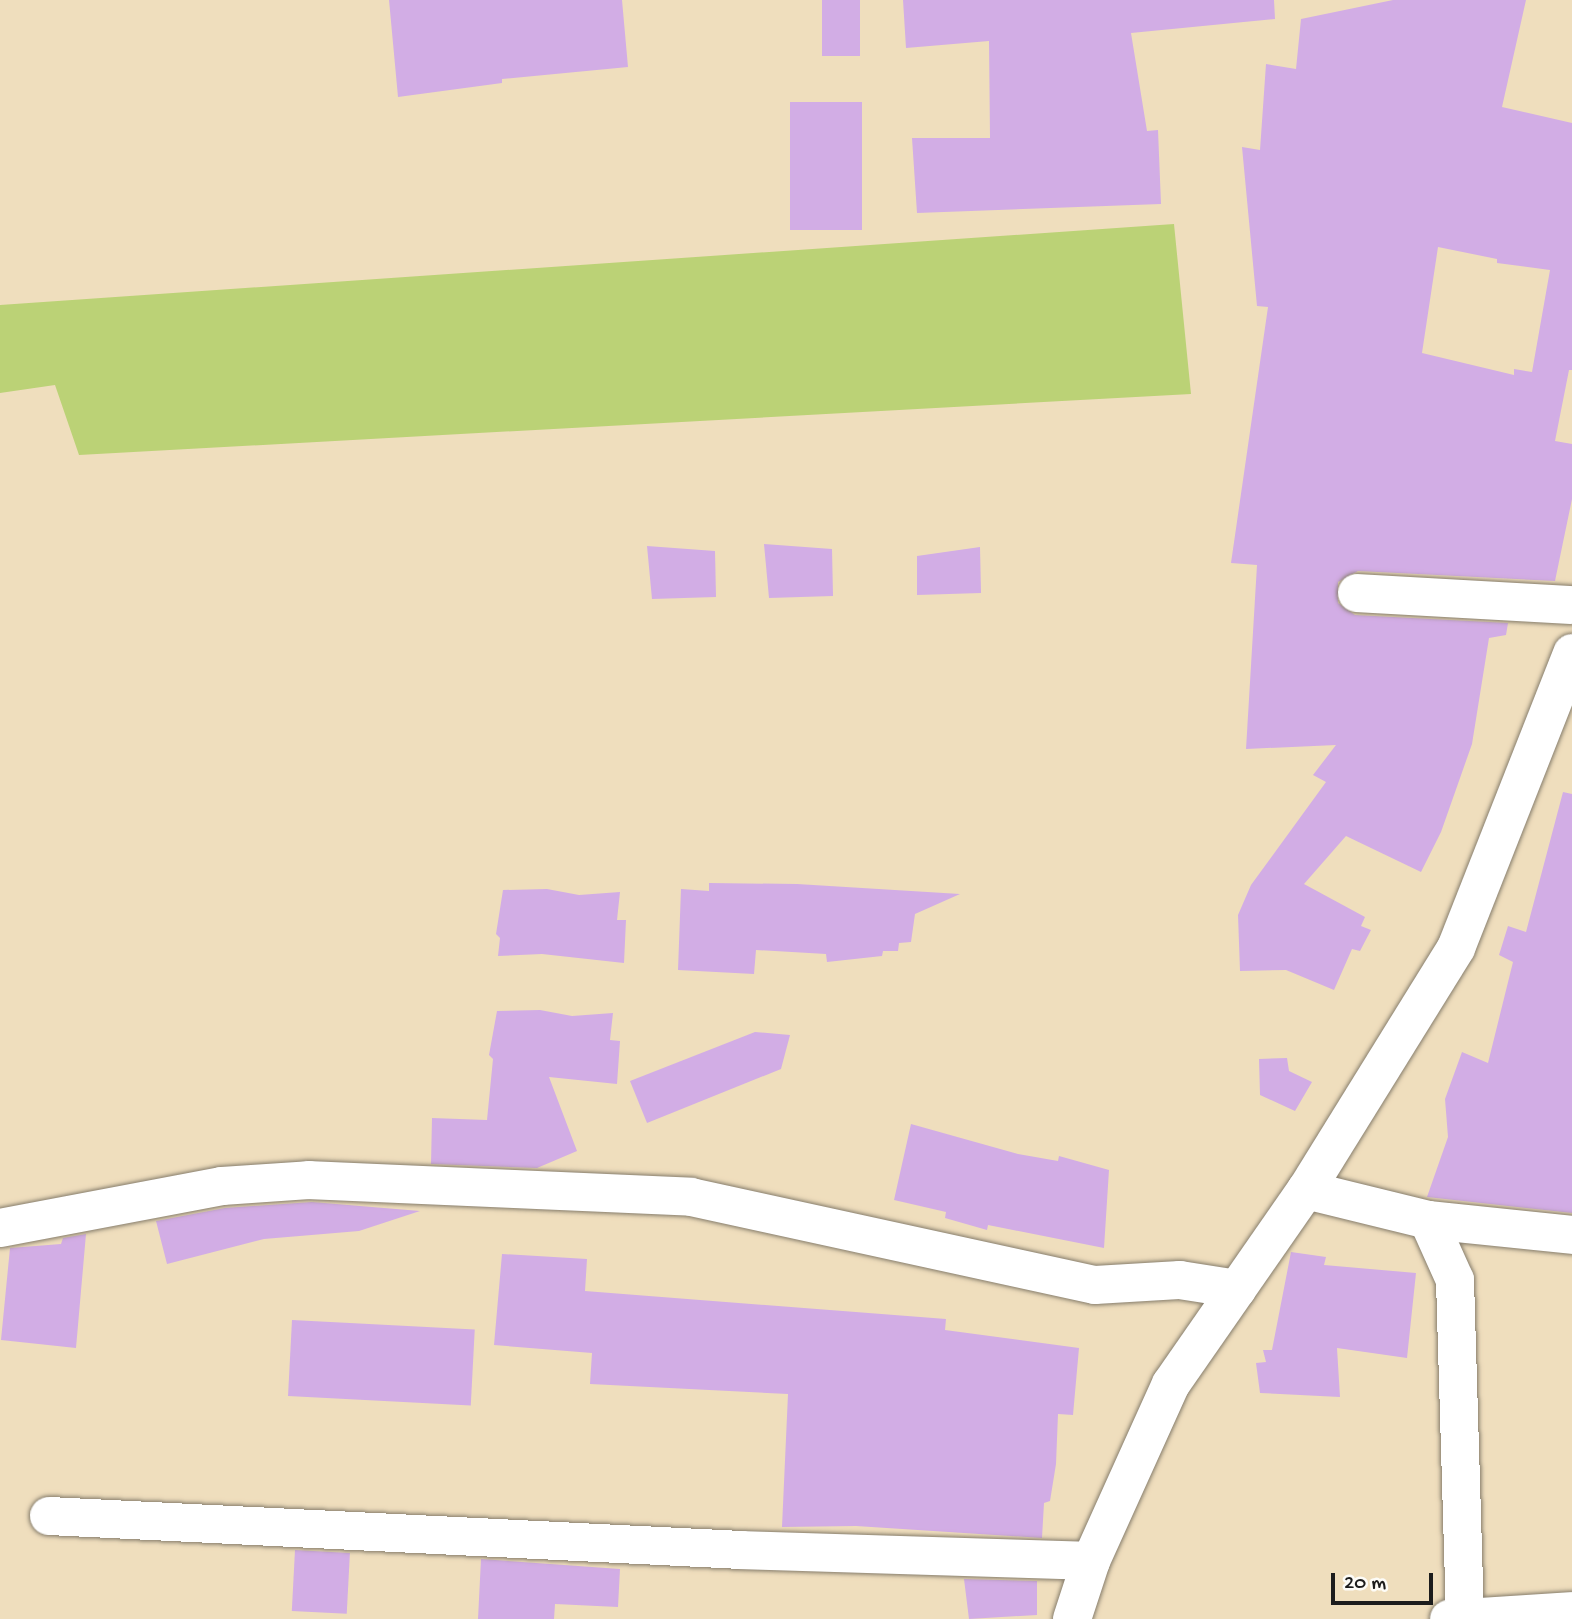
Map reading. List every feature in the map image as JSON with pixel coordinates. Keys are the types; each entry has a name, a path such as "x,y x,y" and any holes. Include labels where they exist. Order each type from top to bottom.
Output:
{"street":[{"path":"1357,593 1572,605"},
{"path":"1072,1619 1091,1561 1171,1384 1306,1190 1456,948 1572,653"},
{"path":"0,1228 222,1186 309,1180 677,1196 1094,1284 1180,1280 1237,1289"},
{"path":"1306,1190 1428,1220 1572,1235"},
{"path":"1428,1220 1454,1280 1459,1618 1572,1611"},
{"path":"49,1516 741,1550 1091,1561"}],"green space":[{"path":"1174,224 1191,394 79,455 55,385 0,393 0,305"}],"building":[{"path":"389,0 622,0 628,67 502,79 502,83 398,97"},
{"path":"822,0 860,0 860,56 822,56"},
{"path":"903,0 1274,0 1275,19 1131,33 1147,131 1158,130 1161,204 917,213 912,138 990,138 989,41 906,48"},
{"path":"1393,0 1526,0 1502,107 1572,123 1572,370 1569,370 1555,441 1572,444 1572,499 1555,581 1358,571 1338,582 1338,603 1355,615 1508,623 1506,635 1489,638 1472,744 1441,832 1421,872 1346,836 1304,884 1365,917 1361,926 1371,930 1360,951 1352,949 1334,990 1286,970 1240,971 1238,915 1251,885 1326,782 1313,775 1336,745 1246,749 1257,565 1231,563 1268,307 1257,306 1242,147 1260,150 1266,64 1296,69 1301,19","holes":["1438,247 1497,259 1497,263 1550,270 1532,372 1514,369 1514,375 1422,353"]},
{"path":"790,102 862,102 862,230 790,230"},
{"path":"764,544 832,549 833,596 769,598"},
{"path":"647,546 715,551 716,597 652,599"},
{"path":"980,547 981,593 917,595 917,556"},
{"path":"1563,792 1572,794 1572,1213 1427,1197 1448,1137 1445,1099 1462,1052 1488,1063 1513,962 1499,955 1508,926 1526,932"},
{"path":"709,883 797,884 960,894 915,914 911,942 899,943 898,951 883,951 882,956 827,962 826,954 756,950 754,974 678,970 681,889 709,891"},
{"path":"547,889 579,895 620,892 617,920 626,920 624,963 542,954 498,956 500,938 496,934 503,890"},
{"path":"540,1010 572,1016 613,1013 610,1040 620,1041 617,1084 549,1077 577,1151 537,1168 431,1164 432,1118 487,1120 493,1059 489,1055 497,1011"},
{"path":"755,1032 790,1035 781,1069 647,1123 630,1081"},
{"path":"1287,1058 1289,1071 1312,1082 1295,1111 1260,1095 1259,1059"},
{"path":"911,1124 1018,1154 1058,1161 1059,1156 1109,1170 1104,1248 988,1225 987,1230 945,1218 946,1212 894,1200"},
{"path":"312,1202 420,1211 359,1231 264,1239 167,1264 156,1221 225,1208"},
{"path":"86,1234 76,1348 1,1340 10,1248 61,1244 63,1238"},
{"path":"1291,1252 1326,1257 1324,1265 1416,1273 1407,1358 1337,1348 1340,1397 1260,1393 1256,1363 1266,1362 1263,1350 1272,1350"},
{"path":"502,1254 587,1259 585,1291 946,1319 945,1330 1079,1348 1073,1415 1058,1414 1056,1464 1050,1501 1044,1503 1042,1538 856,1526 782,1527 788,1394 590,1384 592,1353 494,1345"},
{"path":"292,1320 475,1330 471,1405 288,1396"},
{"path":"295,1550 350,1553 347,1614 292,1611"},
{"path":"481,1559 620,1569 618,1607 555,1604 554,1619 478,1619"},
{"path":"964,1579 1037,1581 1037,1615 969,1619"}]}
